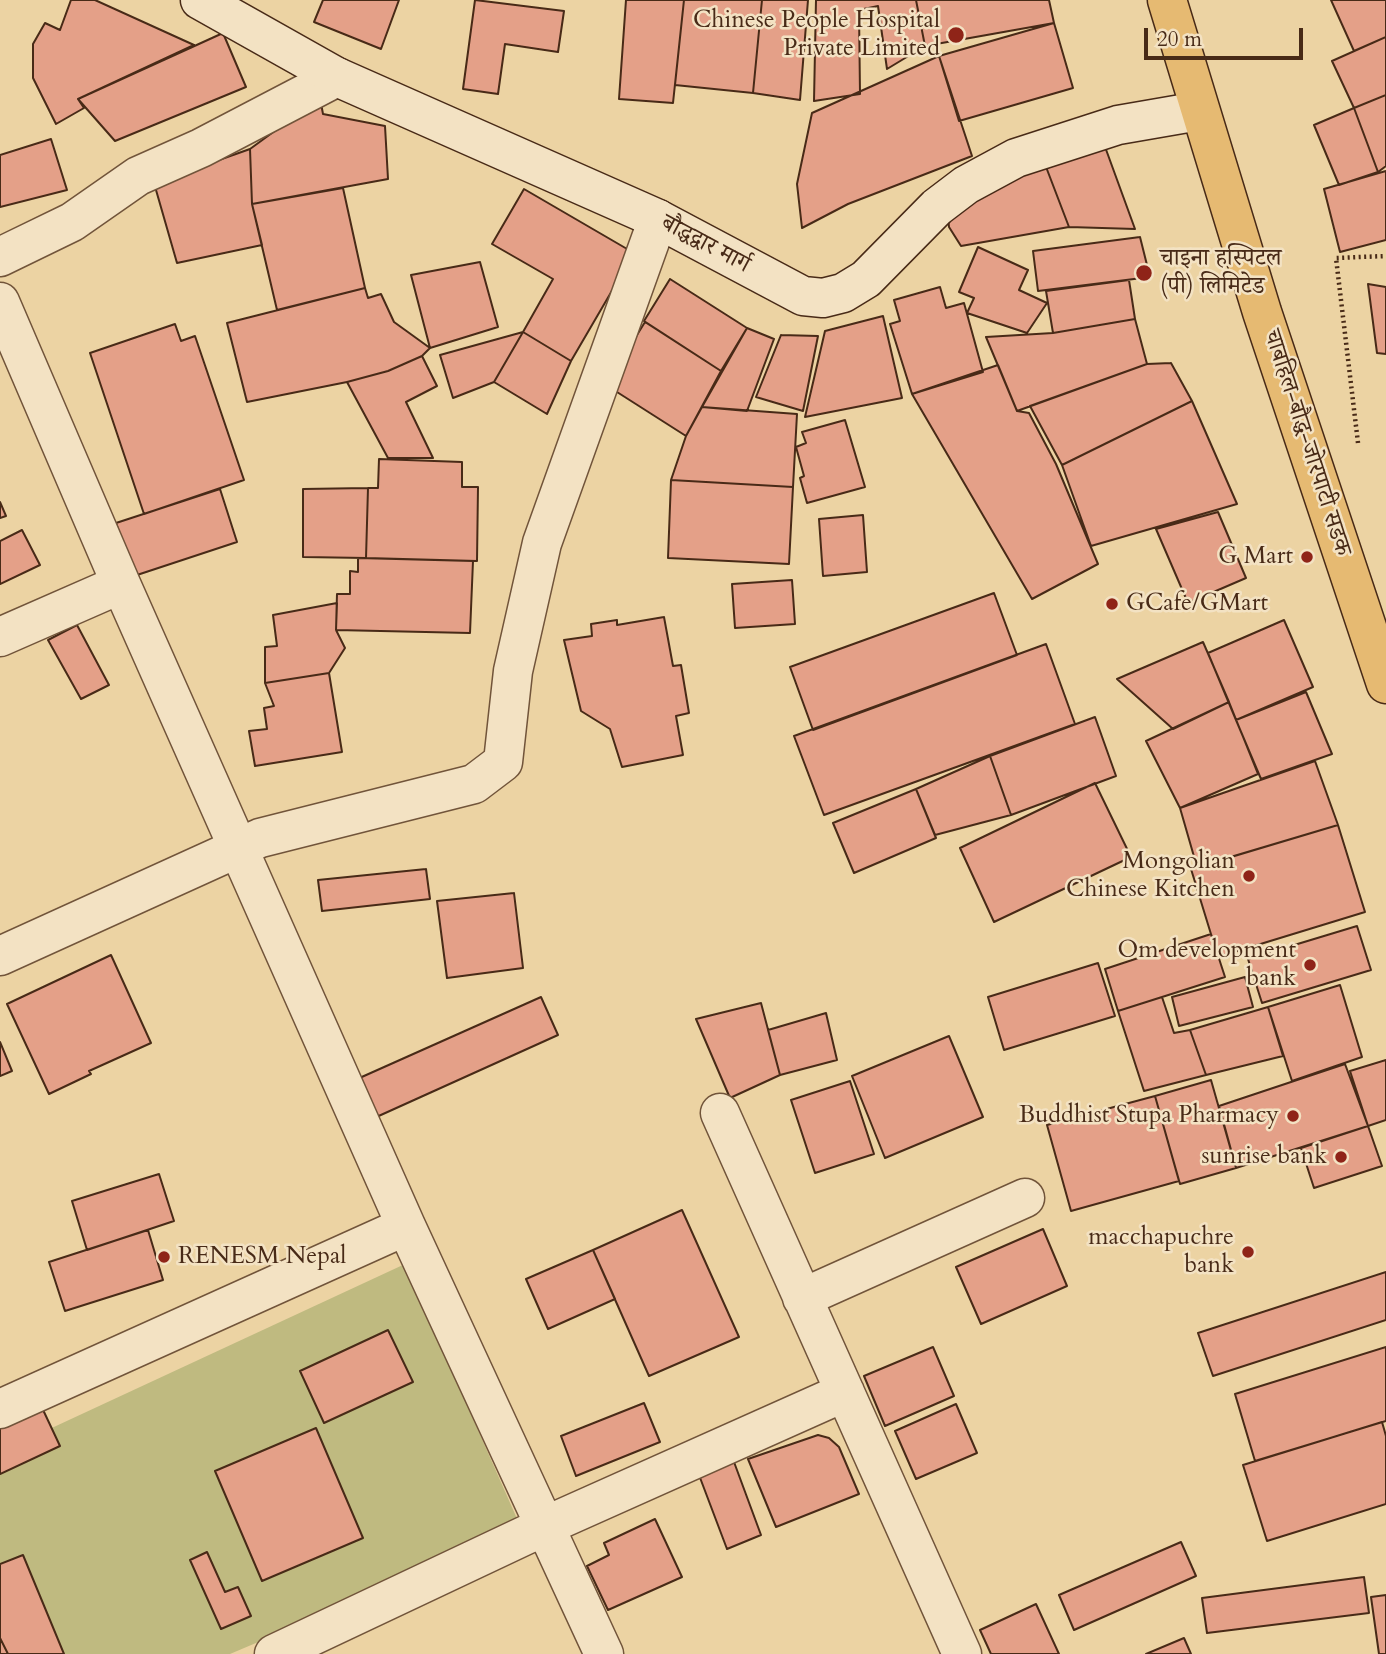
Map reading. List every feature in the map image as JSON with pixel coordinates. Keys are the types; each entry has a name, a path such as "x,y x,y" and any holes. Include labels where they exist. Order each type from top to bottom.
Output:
{"main road":[{"name":"चाबहिल-बौद्ध-जोरपाटी सडक","path":"1167,0 1199,111 1386,684"}],"street":[{"name":"बौद्धद्वार मार्ग","path":"200,0 337,77 658,219 803,296 823,298 843,293 866,279 937,207 966,185 1016,158 1118,125 1199,111"},
{"path":"0,257 72,222 138,176 201,148 337,77"},
{"path":"0,956 239,850 260,838 474,784 503,762 513,671 542,543 658,219"},
{"path":"0,302 121,584 406,1226 604,1654"},
{"path":"0,637 121,584"},
{"path":"720,1113 962,1654"},
{"path":"802,1298 1026,1198"},
{"path":"0,1409 406,1226"},
{"path":"283,1652 545,1526 845,1392"}],"path":[{"path":"1360,452 1336,258 1386,256"}],"shaded area":[{"path":"405,1264 522,1530 230,1654 0,1654 0,1452"}],"building":[{"path":"71,0 95,0 194,45 78,99 84,108 56,124 33,78 33,44 45,23 60,30"},
{"path":"323,0 399,0 381,49 314,22"},
{"path":"475,0 564,11 558,52 505,44 498,94 463,89"},
{"path":"626,0 684,0 673,103 619,99"},
{"path":"684,0 762,0 753,93 675,85"},
{"path":"762,0 808,0 800,100 753,93"},
{"path":"816,0 916,0 925,46 887,69 878,6 859,10 860,94 814,101"},
{"name":"Chinese People Hospital Private Limited","path":"916,0 1049,0 1054,23 925,46"},
{"path":"1331,0 1386,0 1386,37 1354,51"},
{"path":"1054,23 1073,88 959,121 939,56"},
{"path":"223,33 246,87 115,141 78,99"},
{"path":"1386,37 1386,95 1354,108 1332,61"},
{"path":"939,56 972,156 848,204 802,228 797,184 812,113"},
{"path":"1386,95 1386,166 1378,172 1354,108"},
{"path":"320,98 323,114 385,126 388,179 252,204 250,149"},
{"path":"1354,108 1378,172 1339,185 1314,125"},
{"path":"51,139 67,190 0,207 0,155"},
{"path":"1104,144 1135,229 1069,227 1043,159"},
{"path":"250,149 252,204 262,245 177,263 154,183"},
{"path":"1043,159 1069,227 961,246 949,227 947,208"},
{"path":"1386,171 1386,240 1340,252 1324,189"},
{"path":"343,188 365,288 277,310 252,204"},
{"path":"524,189 634,253 571,361 523,332 553,279 492,244"},
{"path":"1140,237 1150,277 1038,291 1033,251"},
{"path":"978,247 1028,270 1019,290 1047,303 1027,333 967,313 974,298 959,292"},
{"path":"480,262 498,327 430,348 411,275"},
{"path":"670,279 747,328 721,371 644,321"},
{"path":"1129,280 1135,319 1053,333 1046,291"},
{"path":"1368,284 1386,287 1386,354 1377,353"},
{"path":"940,287 946,308 964,303 983,372 912,394 890,324 900,321 894,300"},
{"path":"365,288 368,298 381,294 394,322 430,348 422,356 388,371 347,382 247,402 227,323"},
{"path":"883,316 902,398 805,417 825,331"},
{"path":"1135,319 1147,364 1017,411 986,337 1053,333"},
{"path":"645,322 721,371 686,436 606,385"},
{"path":"175,324 181,341 195,336 244,480 144,514 90,353"},
{"path":"747,328 774,339 747,411 702,407"},
{"path":"523,332 494,382 453,398 440,355"},
{"path":"523,332 571,361 547,414 494,382"},
{"path":"781,335 818,336 803,411 756,397"},
{"path":"422,356 437,386 406,402 433,458 388,458 347,382 388,371"},
{"path":"1171,363 1192,401 1062,465 1030,406 1147,364"},
{"path":"998,365 1017,411 1029,413 1056,464 1098,564 1032,599 912,394"},
{"path":"1192,401 1237,504 1091,546 1062,465"},
{"path":"702,407 797,414 793,487 671,480 686,436"},
{"path":"845,420 865,487 807,503 800,478 804,476 796,447 806,443 802,432"},
{"path":"379,459 462,462 462,487 478,487 477,561 366,558 368,488 378,488"},
{"path":"671,480 793,487 789,564 668,558"},
{"path":"368,488 366,558 303,557 303,489"},
{"path":"220,489 237,542 134,576 116,523"},
{"path":"0,502 6,516 0,518"},
{"path":"1218,512 1246,578 1188,603 1156,529"},
{"path":"863,515 867,572 823,576 819,519"},
{"path":"22,530 40,565 0,584 0,541"},
{"path":"358,558 473,561 470,633 336,630 337,594 350,594 350,571 358,572"},
{"path":"792,580 795,624 735,628 732,584"},
{"path":"994,593 1017,655 813,730 790,667"},
{"path":"337,603 336,630 345,648 329,673 265,683 265,647 277,646 273,615"},
{"path":"664,617 673,666 681,665 689,713 676,716 683,755 622,767 610,729 581,711 564,640 592,636 591,624 617,620 617,625"},
{"path":"1284,620 1313,687 1236,720 1208,653"},
{"path":"77,625 109,685 81,699 48,640"},
{"path":"1203,642 1229,702 1173,729 1117,679"},
{"path":"1046,644 1075,724 824,815 794,736"},
{"path":"329,673 342,752 255,766 249,731 267,729 264,708 274,706 265,683"},
{"path":"1306,692 1332,754 1261,779 1236,720"},
{"path":"1229,702 1258,774 1180,808 1146,741"},
{"path":"1095,717 1116,776 1011,815 990,756"},
{"path":"990,756 1011,815 935,835 916,789"},
{"path":"1315,761 1338,825 1197,867 1180,808"},
{"path":"1095,783 1131,857 994,922 960,848"},
{"path":"916,789 936,838 854,873 833,823"},
{"path":"1338,825 1365,912 1218,957 1191,869"},
{"path":"426,869 430,899 322,911 318,880"},
{"path":"514,893 523,968 447,978 437,901"},
{"name":"Om development bank","path":"1357,926 1371,970 1262,1003 1248,959"},
{"path":"1211,934 1225,977 1118,1011 1105,969"},
{"path":"111,955 151,1043 89,1071 91,1074 49,1094 7,1004"},
{"path":"1098,963 1115,1016 1004,1050 988,997"},
{"path":"1245,977 1253,1007 1179,1026 1172,997"},
{"path":"1340,985 1362,1057 1292,1081 1268,1007"},
{"path":"541,997 558,1035 372,1119 355,1080"},
{"path":"1162,997 1174,1033 1190,1030 1206,1075 1144,1091 1118,1011"},
{"path":"761,1003 780,1075 730,1098 696,1019"},
{"path":"1268,1007 1283,1056 1206,1075 1190,1030"},
{"path":"826,1013 837,1060 780,1075 768,1030"},
{"path":"949,1036 983,1117 885,1158 852,1076"},
{"path":"0,1042 12,1071 0,1076"},
{"path":"1386,1060 1386,1120 1368,1126 1350,1071"},
{"name":"Buddhist Stupa Pharmacy","path":"1345,1064 1368,1126 1236,1168 1219,1106"},
{"path":"1211,1080 1236,1168 1180,1184 1155,1096"},
{"path":"850,1081 874,1154 815,1173 791,1100"},
{"path":"1155,1096 1179,1181 1071,1211 1047,1125"},
{"name":"sunrise bank","path":"1368,1126 1382,1166 1314,1188 1301,1148"},
{"path":"159,1174 174,1221 87,1250 72,1201"},
{"path":"682,1210 739,1337 649,1376 593,1250"},
{"path":"1043,1229 1067,1286 981,1324 956,1267"},
{"path":"148,1230 163,1280 65,1311 49,1262"},
{"path":"593,1250 615,1299 548,1329 526,1279"},
{"path":"1386,1272 1386,1320 1213,1376 1198,1333"},
{"path":"388,1330 413,1382 324,1423 300,1371"},
{"path":"933,1347 954,1396 885,1426 864,1376"},
{"path":"1386,1347 1386,1421 1255,1461 1235,1394"},
{"path":"37,1397 60,1446 0,1474 0,1414"},
{"path":"644,1403 660,1442 576,1476 561,1436"},
{"path":"956,1404 977,1453 916,1479 895,1431"},
{"path":"1382,1422 1386,1436 1386,1504 1267,1541 1243,1465"},
{"path":"316,1428 363,1538 262,1581 215,1471"},
{"path":"818,1435 829,1438 839,1447 859,1494 776,1527 748,1459"},
{"path":"734,1462 761,1535 727,1549 699,1475"},
{"path":"655,1519 682,1577 608,1610 587,1566 609,1555 604,1543"},
{"path":"1181,1542 1196,1576 1074,1630 1059,1595"},
{"path":"207,1552 225,1592 238,1587 251,1616 221,1629 190,1560"},
{"path":"23,1555 64,1654 8,1654 0,1638 0,1564"},
{"path":"1364,1577 1369,1613 1207,1633 1202,1598"},
{"path":"1386,1595 1386,1654 1379,1654 1371,1597"},
{"path":"1036,1604 1059,1654 991,1654 980,1630"},
{"path":"0,1638 8,1654 0,1654"},
{"path":"1184,1638 1191,1654 1146,1654"}],"place":[{"name":"Chinese People Hospital Private Limited","path":"956,35"},
{"name":"चाइना हस्पिटल (पी) लिमिटेड","path":"1144,273"},
{"name":"G Mart","path":"1307,557"},
{"name":"GCafe/GMart","path":"1112,604"},
{"name":"Mongolian Chinese Kitchen","path":"1249,876"},
{"name":"Om development bank","path":"1310,965"},
{"name":"Buddhist Stupa Pharmacy","path":"1293,1116"},
{"name":"sunrise bank","path":"1341,1157"},
{"name":"macchapuchre bank","path":"1248,1252"},
{"name":"RENESM Nepal","path":"164,1257"}]}
